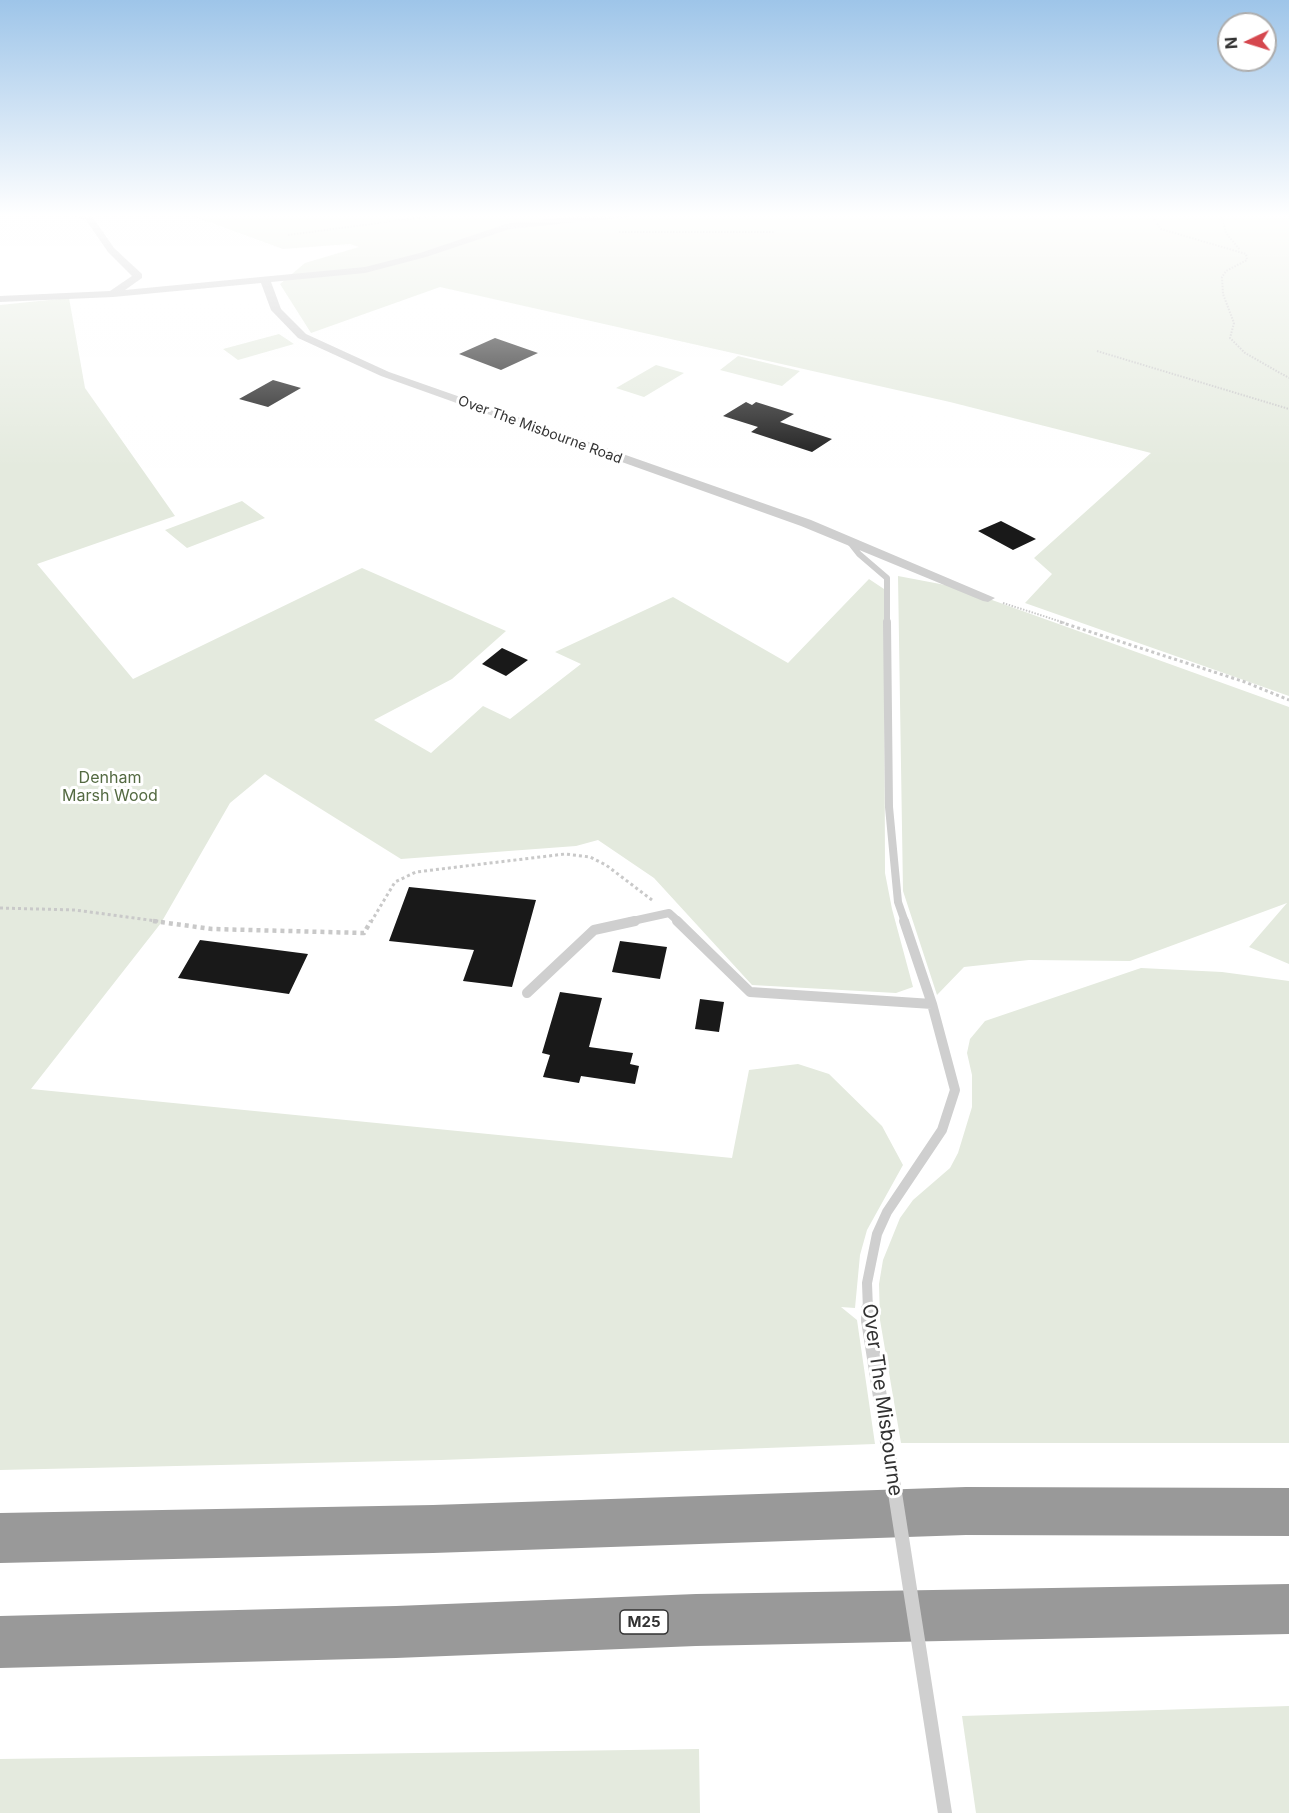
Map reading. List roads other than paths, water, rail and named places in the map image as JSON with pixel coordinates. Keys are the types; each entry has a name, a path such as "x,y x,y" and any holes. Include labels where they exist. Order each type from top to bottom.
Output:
{"highway":[{"path":"0,1538 433,1529 966,1511 1289,1512"},
{"name":"M25","path":"0,1642 396,1632 696,1620 1289,1610"}],"street":[{"name":"Over The Misbourne Road","path":"272,299 276,310 302,336 385,374 848,539 988,598"}],"lane":[{"name":"Over The Misbourne Road","path":"848,539 859,554 888,578 890,807 898,902 932,1005"},
{"path":"527,993 594,930 669,913 750,992 932,1005"},
{"name":"Over The Misbourne","path":"932,1005 956,1090 942,1130 888,1212 877,1234 867,1283 868,1320 945,1813"}],"park label":[{"name":"Denham Marsh Wood","path":"110,787"}]}
